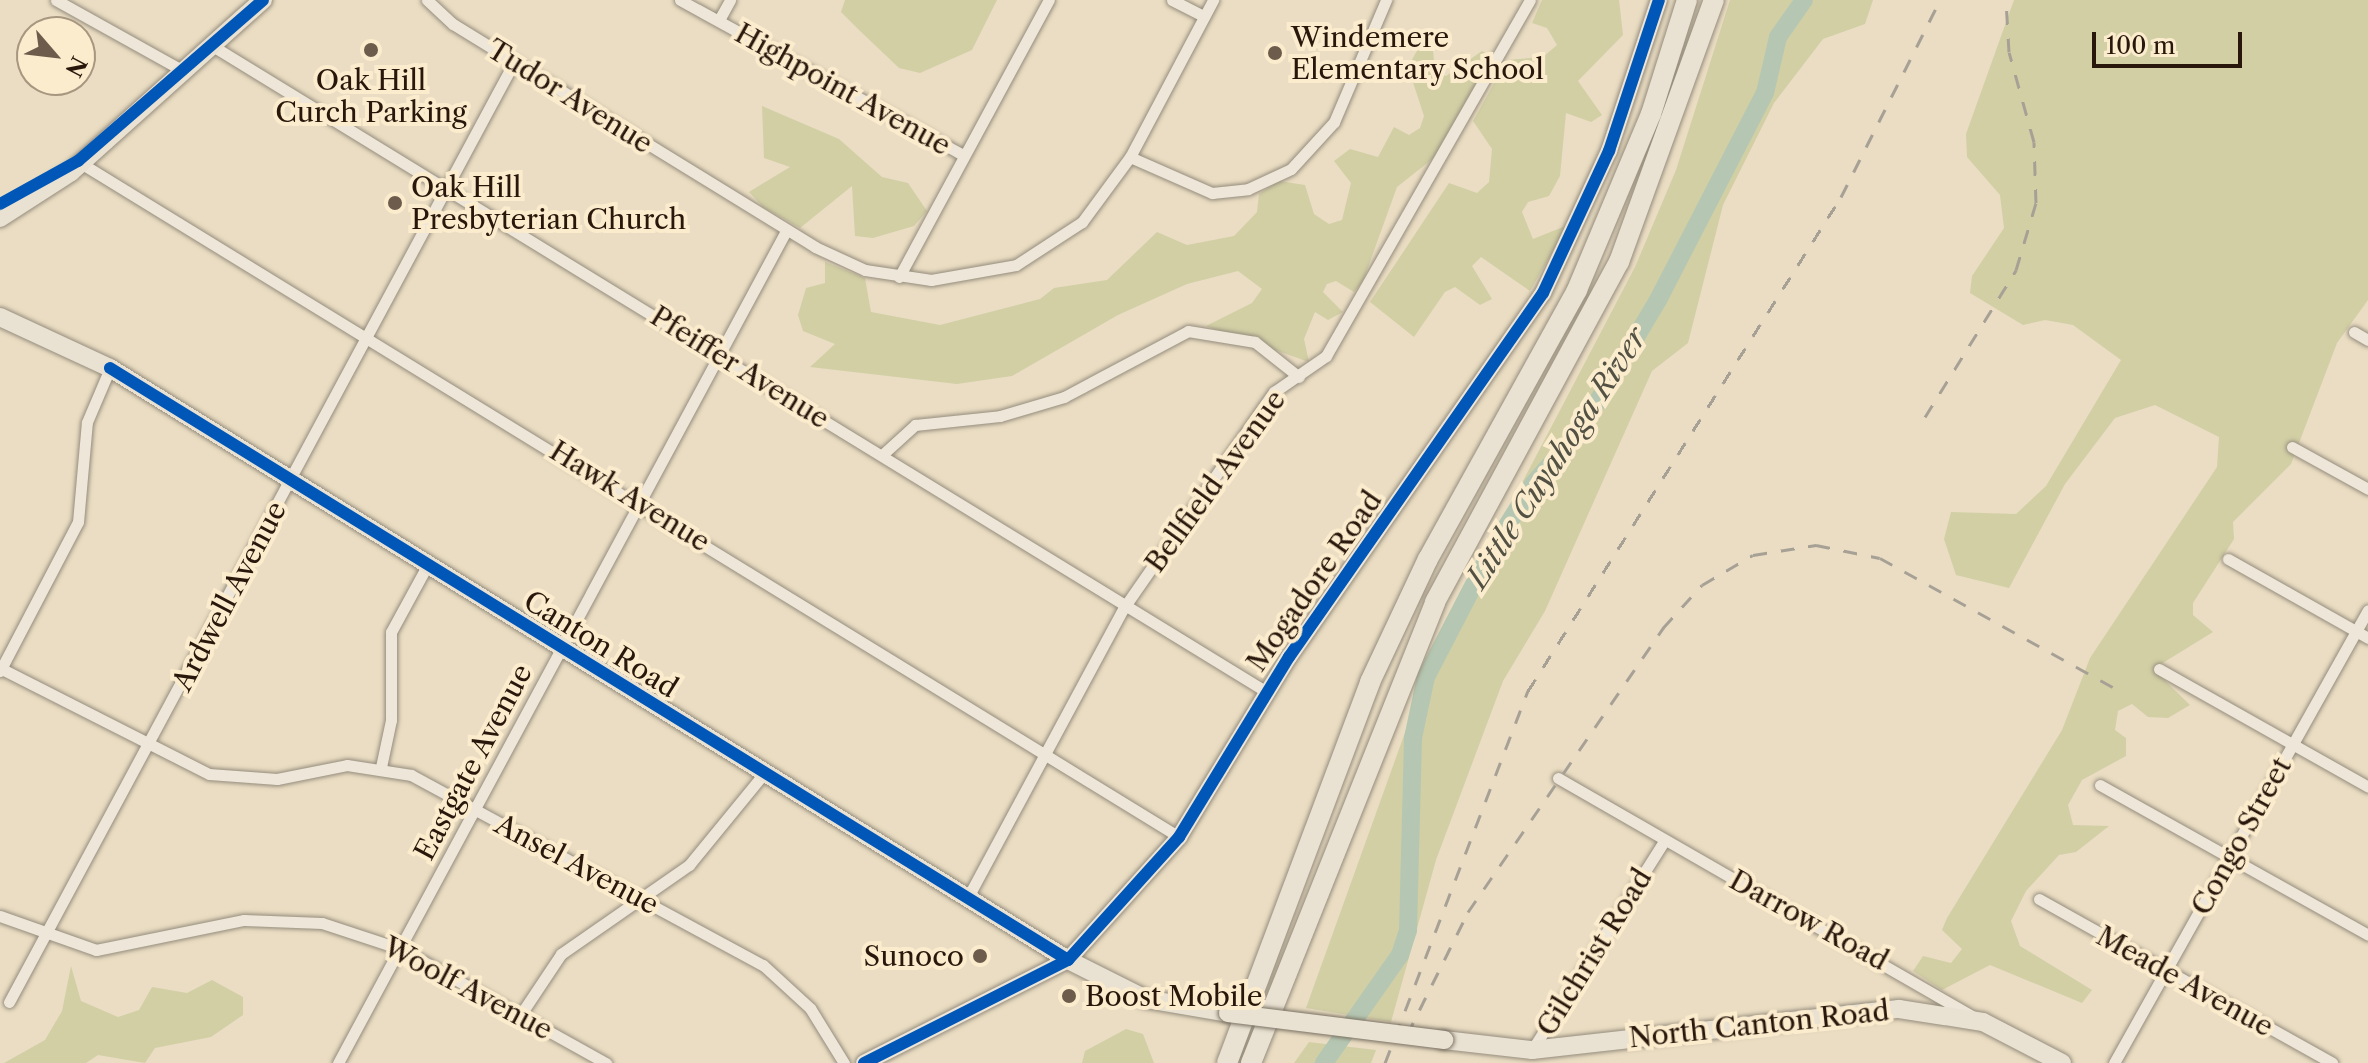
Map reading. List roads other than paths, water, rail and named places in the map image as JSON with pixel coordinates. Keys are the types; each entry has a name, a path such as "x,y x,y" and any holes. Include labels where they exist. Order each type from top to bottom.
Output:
{"highway":[{"path":"1227,1063 1375,670 1577,290 1632,163 1687,0"},
{"path":"1251,1063 1296,943 1435,602 1619,262 1714,0"},
{"path":"1266,1063 1296,943"}],"main road":[{"path":"0,218 78,161 263,0"},
{"path":"0,204 78,161"},
{"name":"Canton Road","path":"0,317 110,368 1068,960"},
{"name":"North Canton Road","path":"1068,960 1146,999 1228,1013 1444,1040 1528,1056 1864,1010 1983,1022"},
{"name":"Darrow Road","path":"1983,1022 2062,1063"}],"street":[{"path":"56,0 182,70"},
{"name":"Tudor Avenue","path":"427,0 514,62 786,231 850,265 899,277 966,278 1028,259 1082,222 1130,157 1213,0"},
{"name":"Highpoint Avenue","path":"680,0 963,155"},
{"path":"719,20 730,0"},
{"path":"899,277 1049,0"},
{"path":"1172,0 1204,16"},
{"path":"1130,157 1212,193 1248,189 1291,169 1334,122 1386,0"},
{"name":"Bellfield Avenue","path":"968,897 1125,606 1274,392 1326,356 1530,0"},
{"name":"Mogadore Road","path":"864,1063 1068,960 1179,837 1267,692 1549,283 1609,151 1659,0"},
{"name":"Pfeiffer Avenue","path":"211,45 448,187 1267,692"},
{"name":"Ardwell Avenue","path":"9,1002 514,62"},
{"name":"Hawk Avenue","path":"78,161 368,336 1179,837"},
{"name":"Eastgate Avenue","path":"338,1063 786,231"},
{"path":"882,455 915,425 1000,416 1064,397 1188,331 1255,342 1299,377"},
{"path":"2354,332 2368,340"},
{"path":"110,368 87,422 78,522 0,669 194,770 250,780 381,767 391,720 391,632 428,564"},
{"path":"2292,447 2368,489"},
{"path":"2228,559 2368,638"},
{"name":"Congo Street","path":"2114,1063 2368,610"},
{"path":"2159,669 2368,787"},
{"name":"Ansel Avenue","path":"381,767 475,810 641,898 775,974 810,1008 844,1063"},
{"path":"521,1014 561,954 707,849 765,772"},
{"name":"Darrow Road","path":"1558,778 1983,1022"},
{"path":"2100,785 2368,935"},
{"name":"Gilchrist Road","path":"1528,1056 1664,841"},
{"name":"Meade Avenue","path":"2039,899 2332,1063"},
{"name":"Woolf Avenue","path":"0,916 46,938 114,949 216,924 280,920 322,923 401,949 606,1063"}],"waterway":[{"name":"Little Cuyahoga River","path":"1324,1063 1400,955 1408,930 1413,738 1426,677 1493,548 1533,484 1580,431 1658,300 1765,93 1778,37 1804,0"}],"railway":[{"path":"1385,1063 1528,691 1841,197 1940,0"},
{"path":"1925,417 2016,270 2036,203 2034,142 2009,52 2006,0"},
{"path":"1407,1035 1468,912 1663,628 1702,585 1753,555 1816,545 1880,558 2113,687"}],"place":[{"name":"Oak Hill Curch Parking","path":"371,50"},
{"name":"Windemere Elementary School","path":"1275,53"},
{"name":"Oak Hill Presbyterian Church","path":"395,203"},
{"name":"Sunoco","path":"980,956"},
{"name":"Boost Mobile","path":"1069,996"}]}
